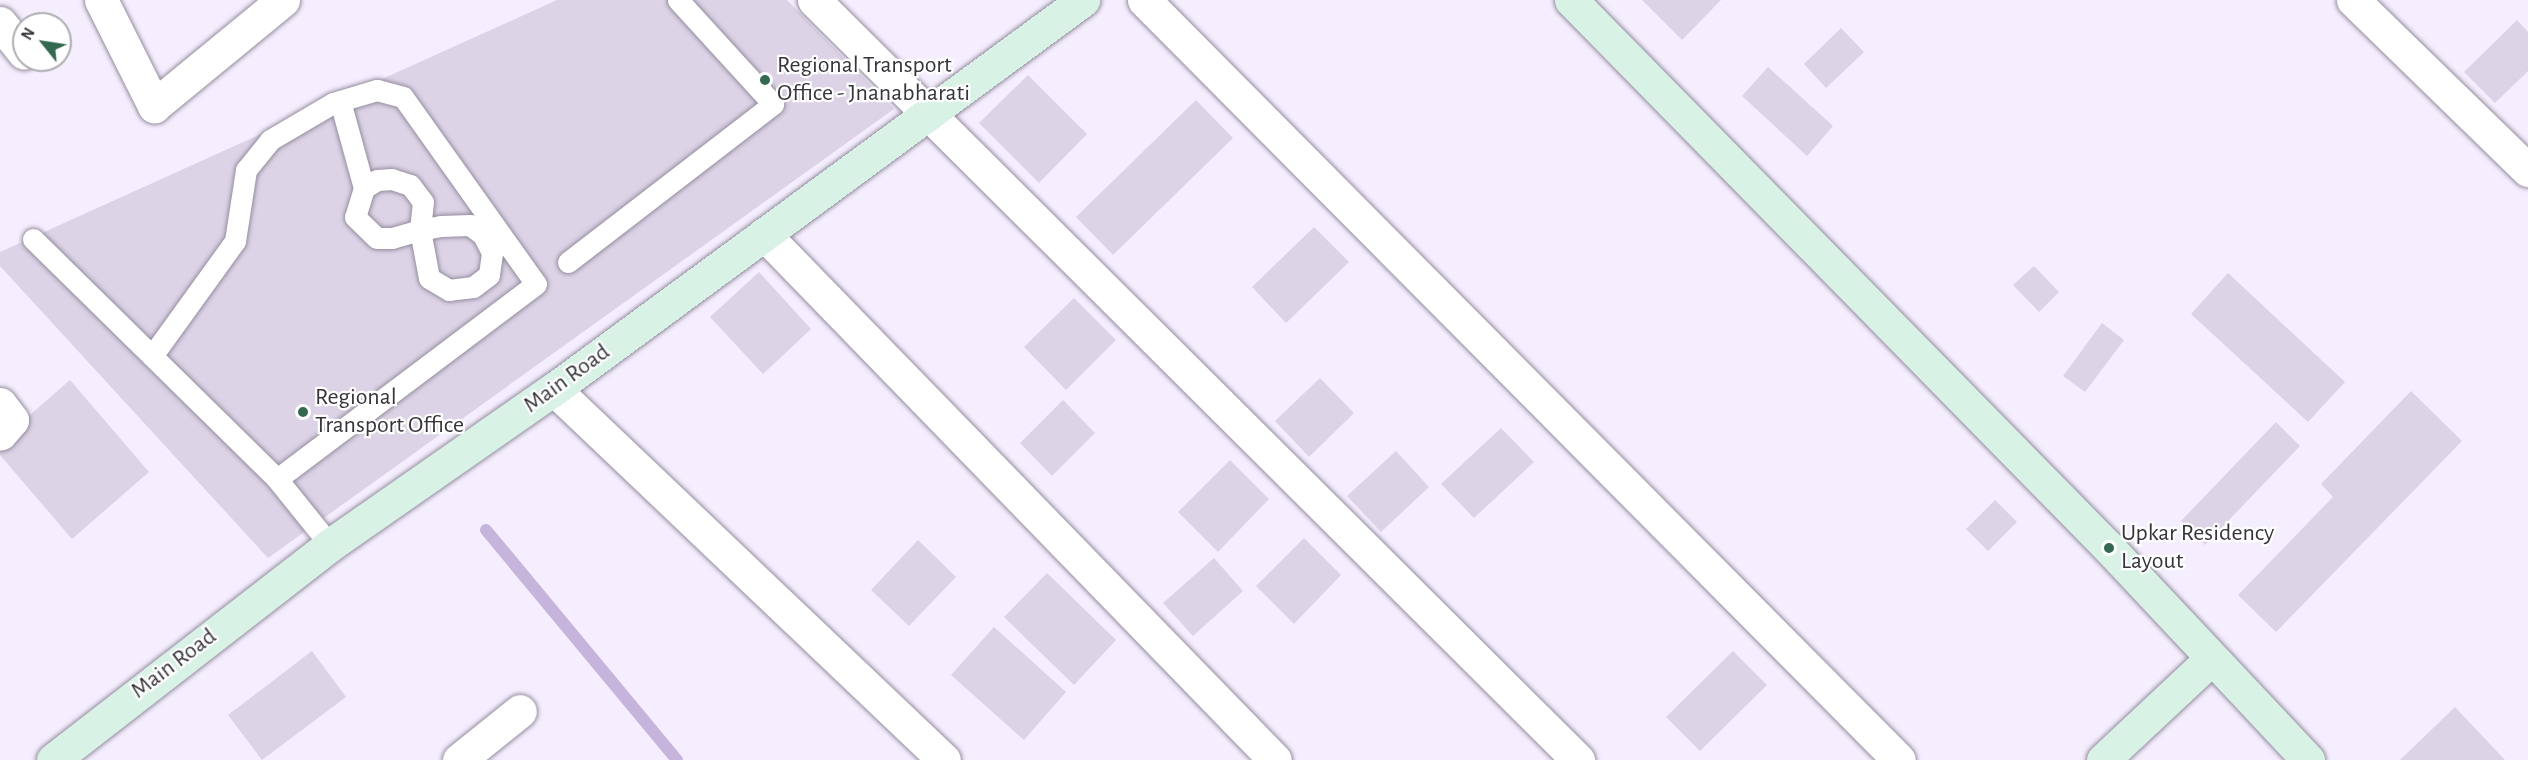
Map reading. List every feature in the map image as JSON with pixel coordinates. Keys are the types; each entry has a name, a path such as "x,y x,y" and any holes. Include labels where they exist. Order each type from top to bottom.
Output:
{"street":[{"path":"101,0 154,106 283,0"},
{"path":"814,0 1578,760"},
{"name":"Main Road","path":"53,760 72,742 330,545 554,389 926,112 1083,0"},
{"path":"1144,0 1899,760"},
{"path":"1571,0 2109,548 2308,760"},
{"path":"2353,0 2528,170"},
{"path":"0,23 12,37"},
{"path":"764,234 1275,760"},
{"path":"554,389 944,760"},
{"path":"0,404 12,420 0,434"},
{"path":"2103,760 2211,659"},
{"path":"459,760 520,711"}],"lane":[{"path":"568,262 773,104 678,0"},
{"path":"152,356 235,241 246,170 270,140 340,101 377,90 403,97 493,236 536,284 277,479"},
{"path":"340,101 364,188 355,217 376,238 392,238 420,230 470,225 493,236"},
{"path":"364,188 376,180 392,178 410,185 423,202 420,230 429,278 449,290 473,287 489,275 493,236"},
{"path":"33,240 277,479 330,545"}],"building":[{"name":"Regional Transport Office","path":"557,0 787,0 894,109 268,558 0,266 0,252"},
{"path":"1642,0 1721,0 1682,40"},
{"path":"2517,20 2528,32 2528,71 2495,103 2464,72"},
{"path":"1841,28 1864,52 1826,88 1804,64"},
{"path":"1768,67 1833,126 1807,156 1742,96"},
{"path":"1028,75 1087,134 1039,183 979,123"},
{"path":"1196,100 1233,138 1113,255 1076,217"},
{"path":"1314,227 1349,262 1286,323 1252,287"},
{"path":"2034,266 2059,292 2039,312 2013,285"},
{"path":"759,272 811,329 763,374 710,317"},
{"path":"2228,273 2345,382 2308,422 2191,314"},
{"path":"1074,298 1116,340 1066,390 1024,347"},
{"path":"2102,323 2124,340 2085,392 2063,376"},
{"path":"1320,378 1354,413 1309,457 1275,421"},
{"path":"70,380 149,472 72,539 0,455 0,441"},
{"path":"2411,391 2462,441 2276,632 2238,595 2333,497 2321,484"},
{"path":"1063,400 1095,433 1052,476 1020,443"},
{"path":"2276,422 2300,446 2205,545 2181,521"},
{"path":"1501,428 1534,462 1474,518 1441,484"},
{"path":"1396,451 1429,487 1381,532 1347,496"},
{"path":"1230,460 1269,499 1218,552 1178,512"},
{"path":"1995,500 2017,522 1988,551 1966,529"},
{"path":"1304,538 1341,575 1294,624 1256,586"},
{"path":"918,540 956,577 909,626 871,590"},
{"path":"1214,558 1243,591 1193,636 1163,603"},
{"path":"1047,573 1116,640 1074,685 1004,617"},
{"path":"994,627 1066,692 1024,740 951,675"},
{"path":"312,651 346,697 262,760 228,715"},
{"path":"1733,651 1767,685 1700,751 1666,717"},
{"path":"2455,707 2505,760 2400,760"}],"waterway":[{"path":"486,530 677,760"}],"place":[{"name":"Regional Transport Office - Jnanabharati","path":"765,80"},
{"name":"Regional Transport Office","path":"303,412"},
{"name":"Upkar Residency Layout","path":"2109,548"}]}
